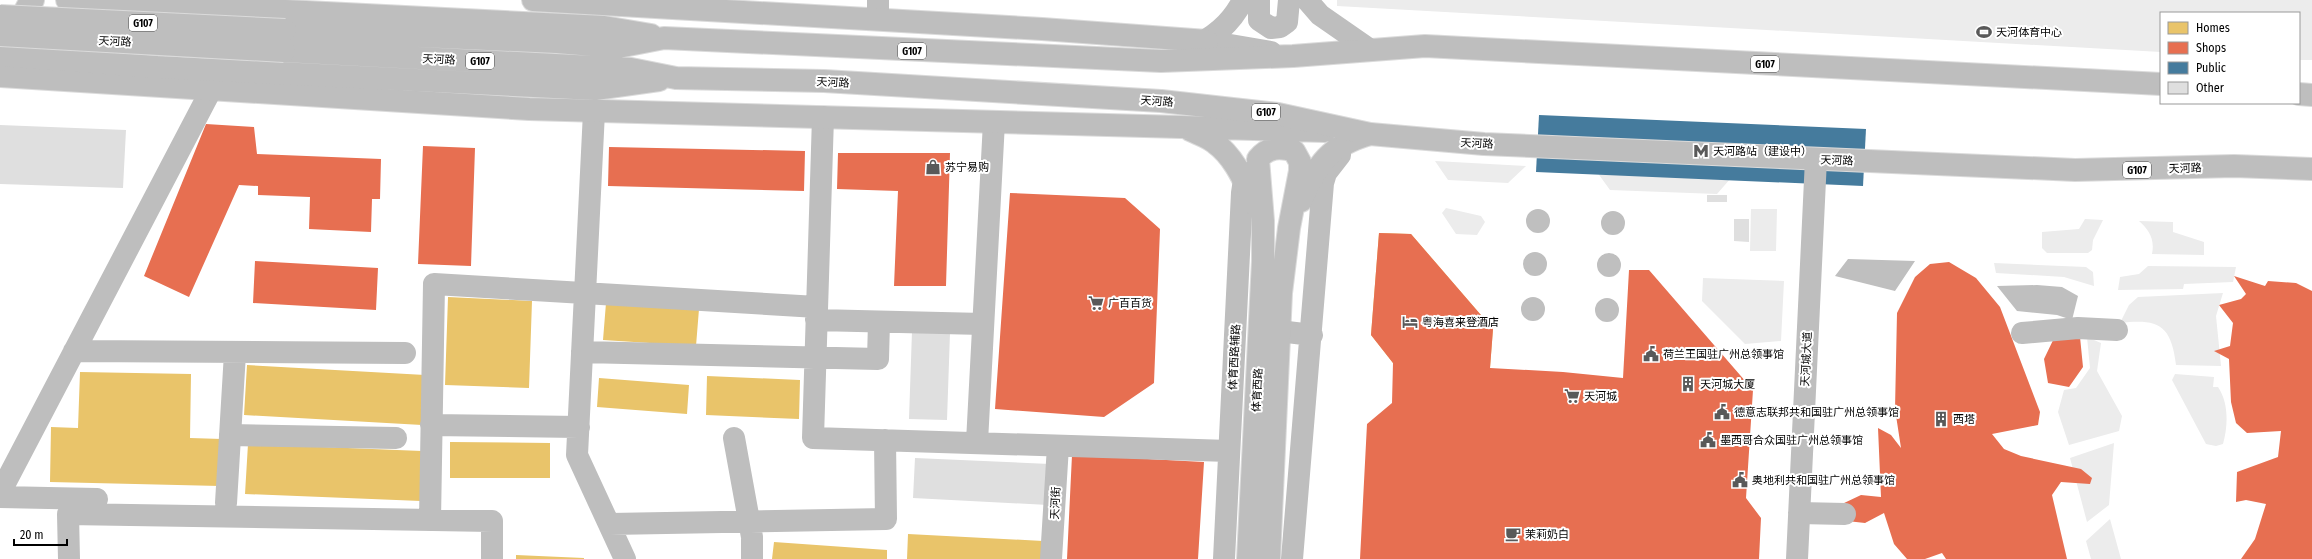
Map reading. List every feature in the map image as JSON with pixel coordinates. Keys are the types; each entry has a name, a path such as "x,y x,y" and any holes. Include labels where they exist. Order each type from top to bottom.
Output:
{"main road":[{"path":"33,0 26,10 22,31 24,41 33,57"},
{"path":"67,0 596,27 664,38"},
{"path":"533,0 721,12 878,10 1207,41 1293,56"},
{"path":"1207,41 1228,0"},
{"path":"1161,61 1207,41 1230,20 1243,0"},
{"path":"1259,0 1259,20 1271,28 1280,27 1287,22 1289,0"},
{"path":"1315,5 1369,49"},
{"name":"天河路","path":"0,16 631,69 676,78 824,81 1160,101 1278,114 1370,134 1500,145 2075,170 2234,166 2312,169"},
{"name":"天河路","path":"0,35 284,40 557,42 618,47 664,38 1161,61 1293,56 1369,49 1425,46 2160,84"},
{"path":"0,55 157,67 595,89 676,78"},
{"path":"0,76 450,105 594,112 1185,128 1271,128 1370,134"},
{"path":"595,89 578,455 625,559"},
{"path":"0,493 211,90"},
{"path":"2300,94 2312,95"},
{"path":"823,117 813,438 1229,451"},
{"path":"977,442 994,122"},
{"path":"1185,128 1215,142 1228,156 1244,180 1263,221"},
{"path":"1289,228 1322,163 1334,149 1370,134"},
{"path":"1292,559 1294,517 1326,173 1343,151 1352,143 1370,134"},
{"name":"体育西路","path":"1248,559 1263,221 1258,159 1270,149 1276,148 1294,151 1298,156 1300,171 1289,228 1280,331 1269,559"},
{"path":"1244,180 1258,159"},
{"name":"天河城大道","path":"1797,559 1816,159"},
{"name":"体育西路辅路","path":"1224,559 1244,180"},
{"path":"430,520 434,284 816,313 879,322 983,324"},
{"path":"582,352 878,359 879,322"},
{"path":"2022,334 2117,330"},
{"path":"1280,331 1312,335"},
{"path":"74,351 405,353"},
{"path":"226,503 235,353"},
{"path":"432,424 579,428"},
{"path":"230,435 396,438"},
{"path":"734,438 752,538 752,559"},
{"path":"610,524 886,519 885,440"},
{"name":"天河街","path":"1051,559 1058,446"},
{"path":"0,497 226,503 399,505"},
{"path":"1799,513 1845,514"},
{"path":"69,559 68,514 492,521 492,559"}],"shaded area":[{"name":"天河体育中心","path":"1337,0 2312,0 2312,60 2300,60 2300,12 2160,12 2160,52 1337,6"},
{"path":"1435,161 1526,166 1508,183 1448,180"},
{"path":"1597,172 1731,178 1717,194 1610,190"},
{"path":"1446,208 1481,216 1485,222 1477,235 1456,234 1442,213"},
{"path":"1538,209 1547,212 1550,221 1547,230 1538,233 1529,230 1526,221 1529,212"},
{"path":"1751,209 1777,209 1776,251 1750,251"},
{"path":"1613,211 1622,214 1625,223 1622,232 1613,235 1604,232 1601,223 1604,214"},
{"path":"2085,219 2103,220 2093,240 2092,250 2088,253 2047,253 2042,248 2042,232 2079,229"},
{"path":"2139,221 2173,222 2173,232 2204,242 2204,255 2152,254 2152,239 2146,228"},
{"path":"1535,252 1544,255 1547,264 1544,273 1535,276 1526,273 1523,264 1526,255"},
{"path":"1609,253 1618,256 1621,265 1618,274 1609,277 1600,274 1597,265 1600,256"},
{"path":"1848,259 1915,261 1895,291 1835,276"},
{"path":"1994,263 2086,267 2093,272 2094,286 2064,277 1996,273"},
{"path":"2148,266 2236,267 2233,282 2184,284 2183,289 2118,290 2120,277 2139,274"},
{"path":"1703,278 1784,281 1781,341 1745,344 1702,301"},
{"path":"2037,285 2062,287 2078,296 2072,320 2057,315 2017,311 1997,286"},
{"path":"2223,293 2216,316 2221,366 2176,365 2174,351 2170,341 2166,333 2160,327 2144,322 2120,323 2129,305 2138,297"},
{"path":"1533,297 1542,300 1545,309 1542,318 1533,321 1524,318 1521,309 1524,300"},
{"path":"1607,298 1616,301 1619,310 1616,319 1607,322 1598,319 1595,310 1598,301"},
{"path":"2087,337 2101,343 2097,371 2122,416 2119,431 2069,445 2058,412 2064,390 2076,388 2090,368"},
{"path":"2175,374 2214,377 2213,387 2218,387 2222,393 2226,407 2227,422 2223,444 2216,446 2206,444 2172,380"},
{"path":"2114,443 2109,505 2087,522 2070,458"},
{"path":"2110,519 2121,559 2091,559 2086,541"}],"building: Homes":[{"name":"粤海喜来登酒店","path":"1379,233 1411,234 1493,329 1490,368 1393,363 1371,335"},
{"path":"448,297 532,301 529,388 445,385"},
{"path":"606,303 699,309 696,346 603,340"},
{"path":"247,365 425,375 422,425 244,415"},
{"path":"80,372 191,374 190,438 222,439 220,486 50,482 51,427 78,428"},
{"path":"707,376 800,380 799,419 706,415"},
{"path":"599,378 689,385 687,414 597,407"},
{"path":"450,442 550,443 550,478 450,478"},
{"path":"248,444 422,451 421,501 245,494"},
{"path":"908,534 1043,541 1042,559 907,559"},
{"path":"774,542 887,550 887,559 772,559"},
{"path":"516,555 584,558 584,559 516,559"}],"building: Shops":[{"path":"206,124 254,127 257,154 381,159 380,199 372,199 371,232 309,229 310,197 258,195 258,186 239,185 189,297 144,276"},
{"path":"423,146 475,148 471,266 418,264"},
{"path":"609,147 805,151 804,191 608,186"},
{"path":"838,153 950,153 946,286 894,286 898,191 837,189"},
{"path":"1010,193 1125,198 1160,229 1154,383 1104,417 995,409"},
{"name":"天河城","path":"1379,233 1411,234 1493,329 1490,368 1563,372 1623,378 1629,270 1649,270 1753,390 1746,498 1761,518 1759,559 1360,559 1367,424 1392,403 1393,363 1371,335"},
{"path":"255,261 378,268 376,310 253,303"},
{"name":"西塔","path":"1949,262 1976,278 2000,307 2040,412 2038,425 1992,434 2004,449 2021,456 2081,469 2092,478 2090,484 2061,482 2052,495 2067,559 1946,559 1942,553 1925,559 1907,559 1894,544 1884,513 1865,523 1847,521 1842,504 1861,495 1881,497 1878,428 1891,435 1901,448 1895,409 1897,313 1915,277 1930,264"},
{"path":"2234,276 2265,286 2268,281 2296,283 2312,291 2312,559 2241,559 2255,539 2266,504 2246,500 2236,502 2237,472 2278,457 2281,431 2247,433 2236,423 2231,402 2229,359 2214,351 2230,346 2233,323 2219,305 2241,299 2246,294"},
{"path":"2057,332 2080,337 2083,367 2069,387 2048,383 2044,359"},
{"path":"1072,455 1204,462 1198,559 1067,559"}],"building: Public":[{"name":"天河路站（建设中）","path":"1539,115 1866,129 1863,186 1536,172"}],"building: Other":[{"path":"0,125 126,130 123,188 0,184"},
{"path":"1707,195 1727,195 1727,202 1707,202"},
{"path":"1734,219 1749,219 1749,242 1734,241"},
{"path":"912,331 950,333 947,420 909,419"},
{"path":"915,458 1050,464 1048,505 913,498"}],"place":[{"name":"天河体育中心","path":"1984,32"},
{"name":"天河路站（建设中）","path":"1701,151"},
{"name":"苏宁易购","path":"933,167"},
{"name":"广百百货","path":"1096,303"},
{"name":"粤海喜来登酒店","path":"1410,322"},
{"name":"荷兰王国驻广州总领事馆","path":"1651,354"},
{"name":"天河城大厦","path":"1688,384"},
{"name":"天河城","path":"1572,396"},
{"name":"德意志联邦共和国驻广州总领事馆","path":"1722,412"},
{"name":"西塔","path":"1941,419"},
{"name":"墨西哥合众国驻广州总领事馆","path":"1708,440"},
{"name":"奥地利共和国驻广州总领事馆","path":"1740,480"},
{"name":"茉莉奶白","path":"1513,534"}]}
